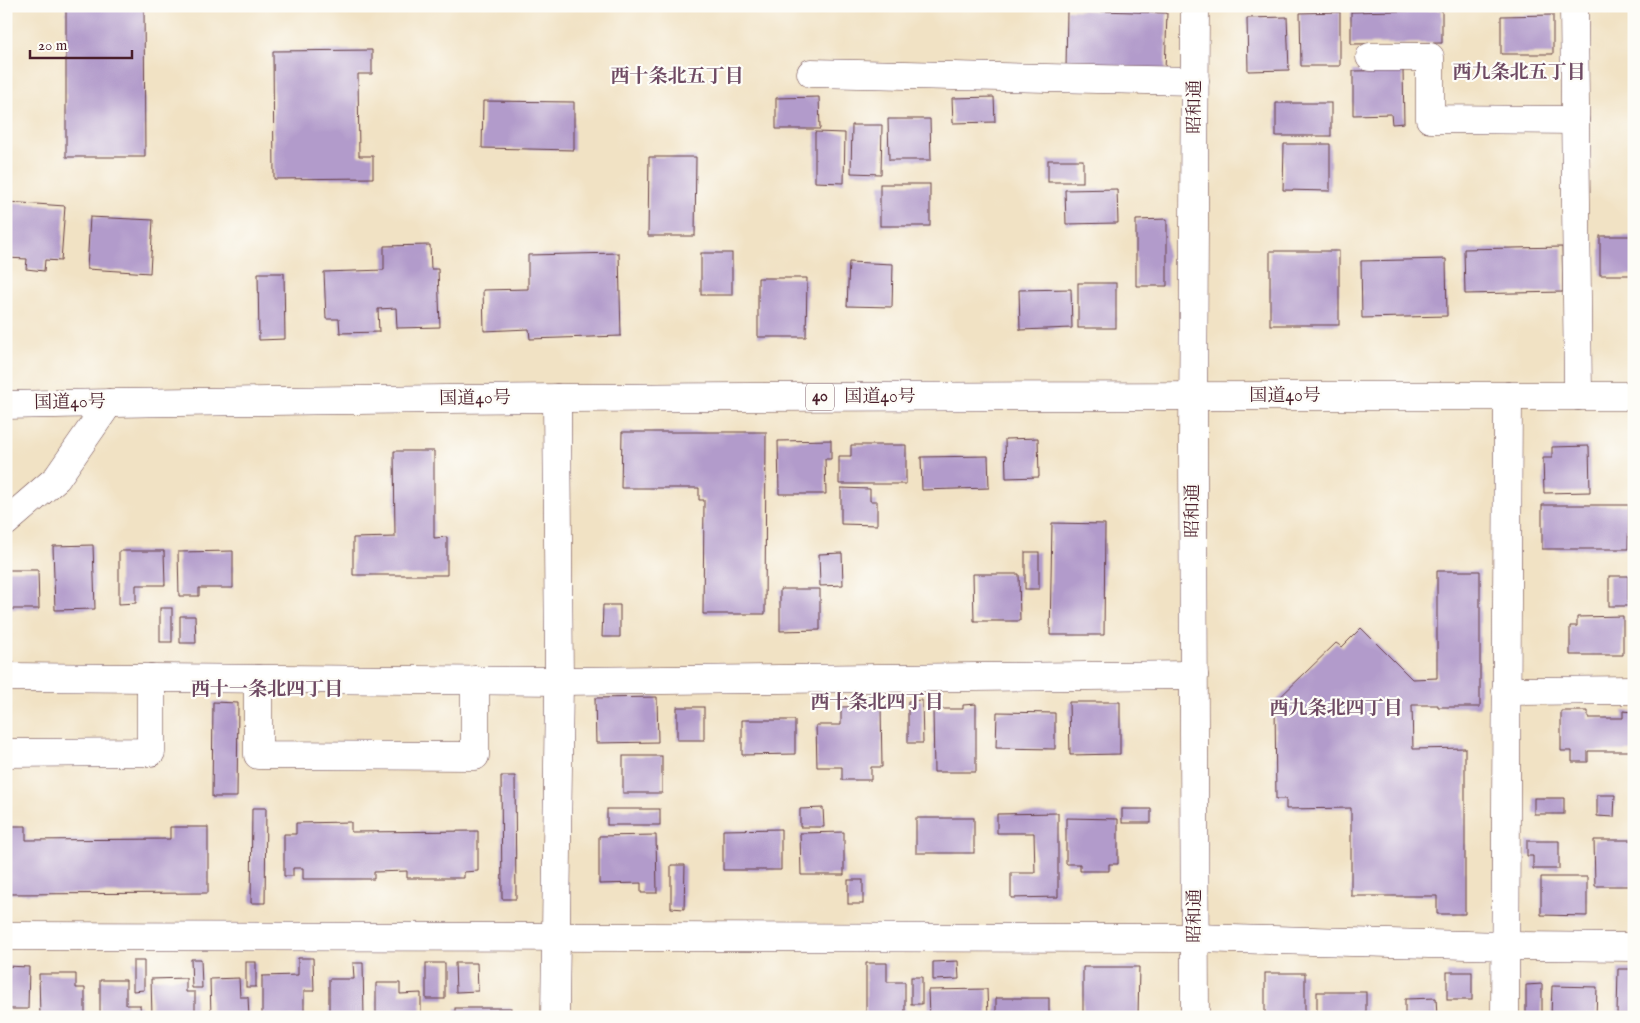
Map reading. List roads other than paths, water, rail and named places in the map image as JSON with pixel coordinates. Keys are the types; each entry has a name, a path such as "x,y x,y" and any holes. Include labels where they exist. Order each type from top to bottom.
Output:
{"main road":[{"name":"昭和通","path":"1195,6 1193,395 1195,1017"},
{"path":"1574,6 1578,396"},
{"path":"1370,57 1430,57 1430,119 1575,120"},
{"path":"811,73 1196,82"},
{"name":"国道40号","path":"6,404 557,398 1193,395 1634,396"},
{"path":"1505,1017 1508,396"},
{"path":"555,1017 559,681 557,398"},
{"path":"6,522 56,478 110,403"},
{"path":"6,677 559,681 1194,675"},
{"path":"6,753 151,752 151,678"},
{"path":"258,679 258,755 475,756 475,680"},
{"path":"1506,691 1634,690"},
{"path":"6,936 1195,938 1506,946 1634,947"}],"district":[{"name":"西九条北五丁目","path":"1519,73"},
{"name":"西十条北五丁目","path":"677,77"},
{"name":"西十一条北四丁目","path":"267,690"},
{"name":"西十条北四丁目","path":"877,703"},
{"name":"西九条北四丁目","path":"1336,709"}]}
